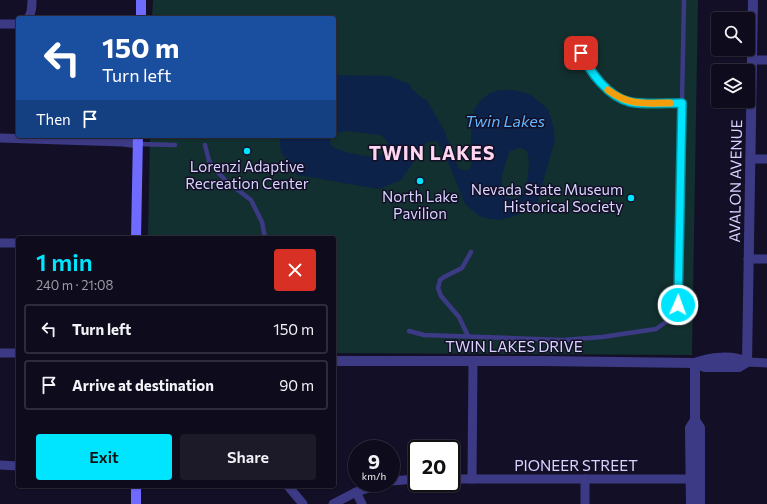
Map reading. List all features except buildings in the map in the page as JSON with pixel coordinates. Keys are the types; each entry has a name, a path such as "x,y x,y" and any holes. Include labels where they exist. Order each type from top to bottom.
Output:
{"main road":[{"path":"141,0 141,16"},
{"path":"136,236 138,140"},
{"path":"136,488 136,504"}],"street":[{"path":"29,16 32,0"},
{"name":"AVALON AVENUE","path":"746,362 753,0"},
{"path":"0,24 16,24"},
{"path":"752,60 767,60"},
{"path":"0,138 123,142 138,140"},
{"path":"750,159 767,159"},
{"path":"0,242 16,243"},
{"path":"748,259 767,259"},
{"path":"0,353 16,353"},
{"name":"TWIN LAKES DRIVE","path":"336,361 695,363 705,359 738,358 746,362 767,363"},
{"path":"472,479 473,361"},
{"path":"695,363 695,420 690,428 695,479 700,504"},
{"path":"0,465 16,466"},
{"name":"PIONEER STREET","path":"460,479 695,479"},
{"path":"585,479 585,504"},
{"path":"691,504 695,479"},
{"path":"290,488 303,504"},
{"path":"333,504 356,492 362,504"}],"lane":[{"path":"409,331 424,335 563,340 602,337 656,329 673,317 678,305 684,0"},
{"path":"578,45 587,66 604,86 615,94 628,101 642,103 682,103"},
{"path":"138,140 175,145"},
{"path":"205,145 209,160 216,170 226,181 251,200 262,222 265,236"},
{"path":"468,336 459,317 441,296 438,288 440,280 462,268 471,252"}],"green space":[{"path":"153,0 698,0 692,355 336,353 336,236 148,236 150,138 336,138 336,16 152,16"}],"water":[{"name":"Twin Lakes","path":"336,75 390,76 411,85 411,88 422,98 426,99 444,130 458,167 461,170 469,170 471,166 471,122 474,110 481,100 490,93 501,90 513,90 530,94 548,109 553,125 555,140 537,203 527,211 500,220 479,216 465,204 448,162 437,141 427,142 401,180 379,189 297,175 281,152 279,138 331,138 331,146 363,156 381,155 386,150 388,142 381,135 345,131 336,133","holes":["519,148 524,149 527,152 529,161 528,174 521,196 513,199 505,195 502,177 510,151"]}],"slow traffic":[{"path":"608,90 628,101 642,103 670,103"}],"place":[{"name":"Lorenzi Adaptive Recreation Center","path":"247,151"},
{"name":"North Lake Pavilion","path":"420,181"},
{"name":"Nevada State Museum Historical Society","path":"631,198"}],"district":[{"name":"TWIN LAKES","path":"432,152"}],"route":[{"path":"581,53 587,66 604,86 628,101 642,103 682,103 678,305"}]}
